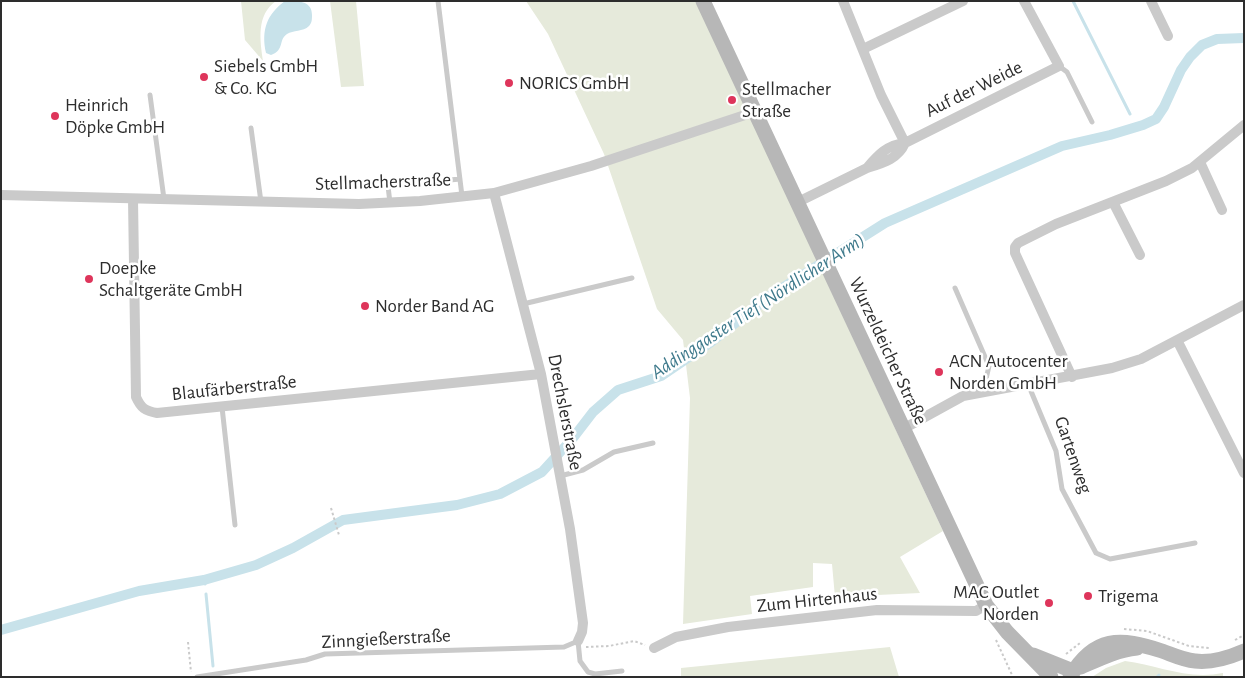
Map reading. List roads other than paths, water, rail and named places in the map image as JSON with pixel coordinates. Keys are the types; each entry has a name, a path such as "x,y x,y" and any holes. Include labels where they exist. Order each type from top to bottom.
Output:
{"main road":[{"name":"Wurzeldeicher Straße","path":"703,1 986,605 1007,632 1051,677"},
{"path":"1071,674 1084,656 1100,646 1117,641 1150,648 1182,659 1202,662 1222,659 1239,646"},
{"name":"Wurzeldeicher Straße","path":"1028,653 1071,674"}],"street":[{"path":"843,1 881,95 905,142"},
{"path":"863,49 963,1"},
{"path":"1024,1 1059,66"},
{"path":"1151,1 1168,36"},
{"name":"Auf der Weide","path":"796,203 867,168 882,151 905,142 1059,66"},
{"name":"Stellmacherstraße","path":"1,195 359,204 420,201 494,193 591,166 754,112"},
{"path":"1072,377 1015,253 1015,247 1018,243 1056,224 1166,181 1192,168 1244,125"},
{"path":"1200,162 1222,210"},
{"name":"Drechslerstraße","path":"494,193 541,374 570,530 583,623 578,641"},
{"name":"Blaufärberstraße","path":"133,198 136,397 140,406 146,411 157,414 541,374"},
{"path":"1113,202 1140,255"},
{"path":"903,429 963,396 1072,377 1141,359 1244,305"},
{"path":"1177,340 1244,473"},
{"name":"Zum Hirtenhaus","path":"654,648 676,636 728,627 877,610 976,611 986,605"}],"lane":[{"path":"438,1 462,196"},
{"path":"1059,66 1067,72 1092,122"},
{"path":"150,95 164,199"},
{"path":"251,128 261,202"},
{"path":"390,203 388,186 460,179"},
{"path":"523,304 632,278"},
{"path":"954,288 989,366 986,379 988,391"},
{"name":"Gartenweg","path":"1028,384 1056,451 1062,489 1096,552 1110,559 1195,543"},
{"path":"222,407 235,525"},
{"path":"560,476 583,470 614,452 653,443"},
{"path":"578,641 580,661 588,672 595,674 622,671"},
{"name":"Zinngießerstraße","path":"195,675 306,660 325,654 564,647 578,641"}],"water":[{"path":"285,1 299,1 307,4 311,10 311,22 304,29 284,36 280,48 271,55 266,53 265,30 274,11"}],"waterway":[{"path":"1073,1 1130,114"},
{"name":"Addinggaster Tief (Nördlicher Arm)","path":"1,630 139,591 204,580 256,565 293,548 343,520 457,505 500,494 542,472 573,438 593,412 618,390 661,376 711,342 771,295 885,223 1062,146 1110,135 1156,119 1164,107 1181,70 1202,45 1217,39 1244,38"},
{"name":"Addinggaster Tief (Nördlicher Arm)","path":"204,580 205,584"},
{"path":"206,594 213,666"}],"place":[{"name":"Siebels GmbH & Co. KG","path":"204,77"},
{"name":"NORICS GmbH","path":"509,83"},
{"name":"Stellmacher Straße","path":"732,100"},
{"name":"Heinrich Döpke GmbH","path":"55,116"},
{"name":"Doepke Schaltgeräte GmbH","path":"89,279"},
{"name":"Norder Band AG","path":"365,306"},
{"name":"ACN Autocenter Norden GmbH","path":"939,372"},
{"name":"Trigema","path":"1088,596"},
{"name":"MAC Outlet Norden","path":"1049,603"}]}
